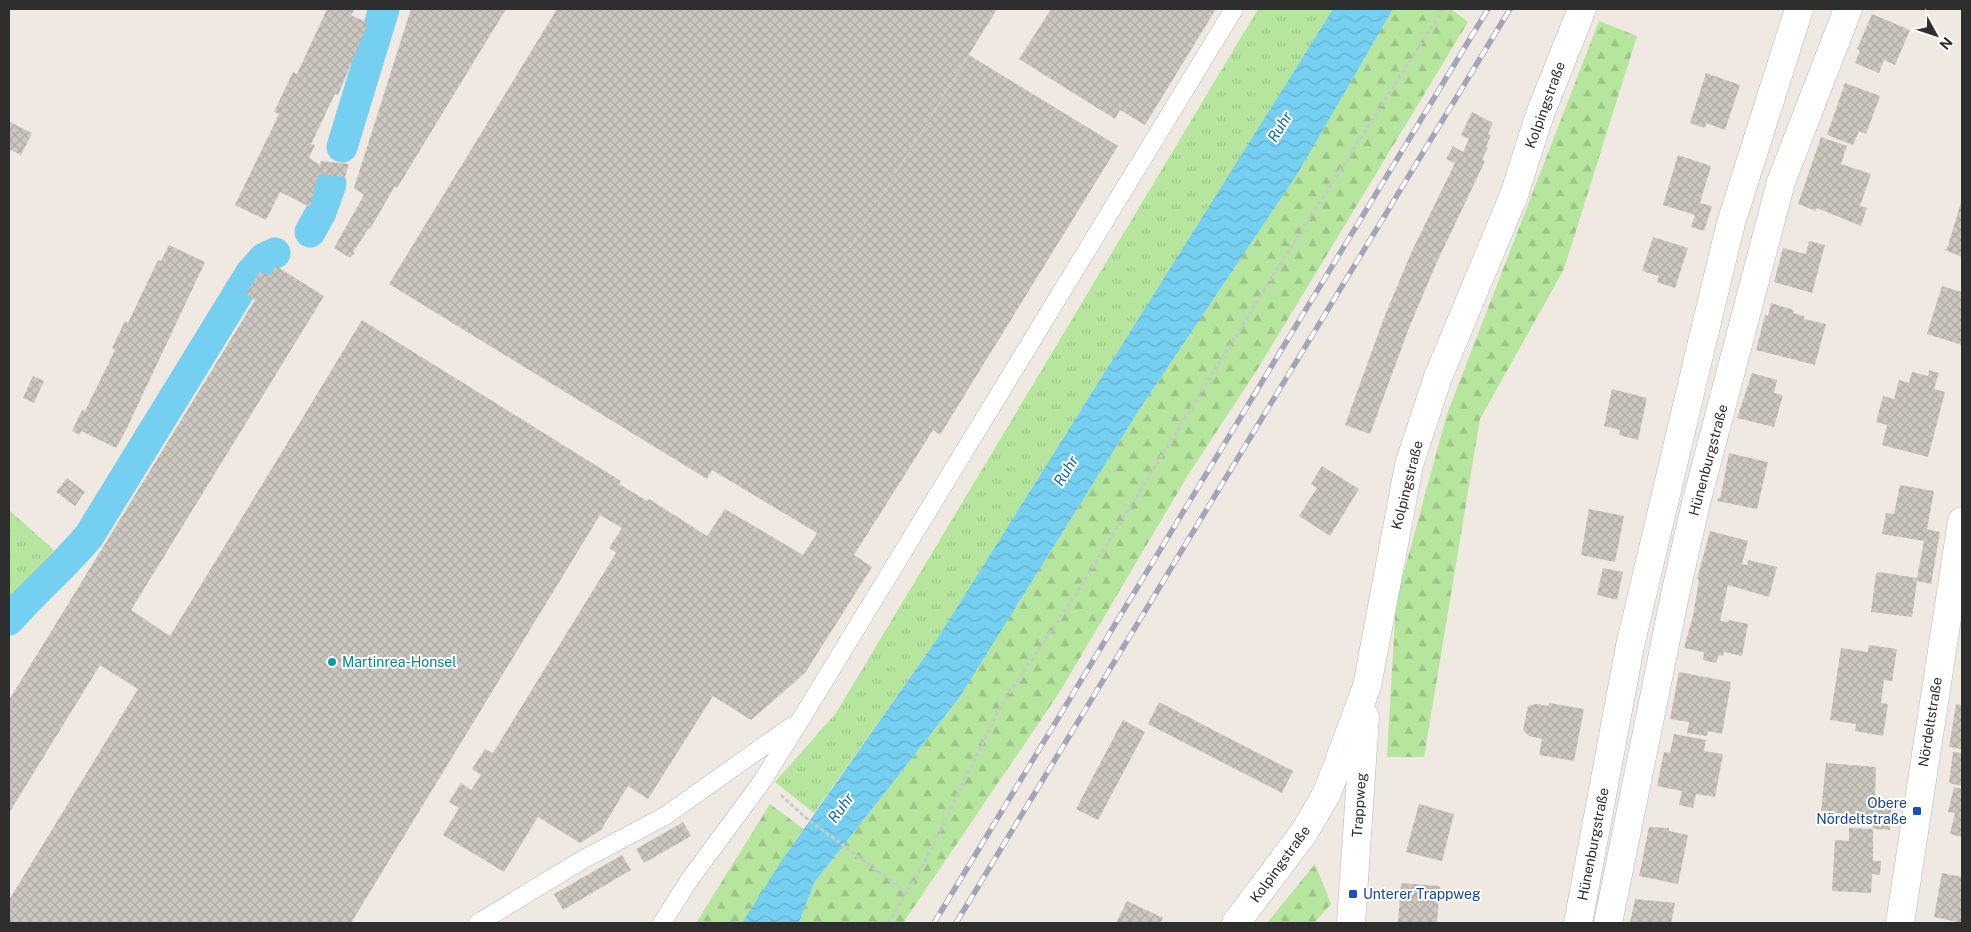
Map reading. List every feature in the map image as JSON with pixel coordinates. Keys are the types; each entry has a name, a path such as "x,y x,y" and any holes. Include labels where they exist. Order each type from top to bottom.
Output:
{"street":[{"name":"Kolpingstraße","path":"1236,923 1305,831 1327,793 1367,686 1409,465 1438,377 1514,195 1540,114 1582,9"},
{"name":"Hünenburgstraße","path":"1578,923 1630,646 1704,334 1731,223 1800,9"},
{"name":"Hünenburgstraße","path":"1608,923 1675,595 1701,484 1781,182 1848,9"},
{"name":"Nördeltstraße","path":"1900,923 1962,521"},
{"name":"Trappweg","path":"1351,923 1367,686"}],"lane":[{"path":"662,923 690,879 763,780 801,720 1234,9"},
{"path":"478,923 584,859 681,806 801,720"}],"path":[{"path":"888,923 950,813 977,752 1002,704 1078,591 1284,258 1443,9"},
{"path":"777,792 806,817 906,893"}],"green space":[{"path":"1258,9 1333,9 937,639 814,813 775,782 836,713"},
{"path":"1393,9 1451,9 1468,22 1257,370 1188,475 1059,693 903,923 799,923 814,883 959,698 1141,407 1298,173"},
{"path":"1599,21 1637,36 1564,269 1480,419 1424,757 1387,757 1396,601 1447,414"},
{"path":"9,510 54,550 9,607"},
{"path":"770,804 803,829 742,923 696,923"},
{"path":"1315,864 1331,904 1314,923 1267,923"}],"water":[{"name":"Ruhr","path":"1333,9 1393,9 1298,173 1141,407 959,698 814,883 799,923 742,923 782,860 937,639"}],"building":[{"path":"327,9 355,9 351,15 368,23 338,95 335,94 311,144 315,145 309,158 320,165 321,161 349,164 345,177 318,174 310,207 280,192 266,220 235,205 279,114 274,112 293,72 297,74"},
{"path":"411,9 506,9 397,188 395,186 370,229 353,252 355,253 350,258 334,248 364,195 354,188"},
{"path":"557,9 997,9 791,343 969,55 1118,146 940,435 933,430 854,555 872,567 805,673 751,720 713,696 648,799 628,786 601,830 580,843 538,817 504,872 443,835 459,808 449,802 461,783 471,790 481,775 472,769 485,749 493,753 616,553 609,548 622,528 600,515 351,923 9,923 9,900 138,689 100,665 9,813 9,700 255,300 246,294 260,271 269,276 276,266 324,296 131,610 170,636 362,320 621,481 619,484 647,501 649,499 707,536 725,509 803,555 817,533 712,470 707,479 389,284"},
{"path":"1051,9 1216,9 1145,125 1120,110 1115,119 1019,59"},
{"path":"1872,14 1910,30 1895,65 1884,60 1879,73 1855,63 1860,50 1857,49"},
{"path":"1706,73 1740,85 1725,130 1706,123 1705,128 1690,123"},
{"path":"1845,83 1880,96 1866,134 1859,131 1853,145 1827,135"},
{"path":"1472,112 1493,123 1488,134 1491,135 1486,147 1488,148 1482,159 1485,161 1436,264 1409,328 1370,434 1345,425 1384,318 1411,253 1455,163 1446,159 1453,146 1463,152 1469,139 1461,135"},
{"path":"10,122 32,133 21,155 9,149"},
{"path":"1821,137 1847,146 1841,164 1871,174 1860,206 1867,208 1861,226 1817,208 1816,211 1798,204"},
{"path":"1678,155 1711,166 1700,203 1712,206 1704,231 1691,227 1695,215 1663,205"},
{"path":"1962,199 1962,257 1943,249 1947,249"},
{"path":"1653,237 1688,248 1675,288 1657,282 1659,276 1642,271"},
{"path":"1809,241 1825,245 1812,293 1774,282 1783,248 1806,254"},
{"path":"169,245 205,262 116,448 81,431 80,435 72,431 82,410 85,411 115,350 112,348 125,321 128,323 158,260 161,261"},
{"path":"1942,286 1962,292 1962,345 1927,334"},
{"path":"1771,303 1794,310 1793,313 1804,316 1804,319 1826,324 1815,365 1756,350 1765,315 1768,316"},
{"path":"1929,370 1939,373 1934,389 1945,392 1928,457 1882,445 1887,425 1876,422 1883,396 1894,399 1899,380 1909,383 1912,372 1928,376"},
{"path":"1752,373 1777,380 1774,393 1783,395 1774,427 1737,418"},
{"path":"33,376 44,381 34,403 23,398"},
{"path":"1612,389 1647,398 1638,440 1619,435 1620,430 1604,426"},
{"path":"1729,453 1768,462 1757,509 1717,501 1718,498 1720,499"},
{"path":"1322,466 1359,489 1330,536 1299,516 1317,488 1311,484"},
{"path":"67,478 85,492 75,506 56,492"},
{"path":"1900,485 1934,491 1927,529 1940,532 1931,584 1917,581 1912,617 1871,612 1876,574 1879,572 1917,578 1924,541 1882,534 1886,513 1894,514"},
{"path":"1589,509 1624,516 1615,562 1581,555"},
{"path":"1710,531 1748,541 1742,564 1747,565 1748,560 1777,567 1769,597 1728,585 1720,621 1728,622 1729,620 1748,624 1742,656 1724,652 1723,656 1719,655 1716,663 1703,660 1704,652 1684,648 1693,616 1699,580 1697,579"},
{"path":"1603,568 1623,572 1617,600 1597,595"},
{"path":"1869,645 1897,649 1892,681 1884,680 1881,703 1888,704 1883,736 1855,731 1856,724 1830,720 1841,648 1868,652"},
{"path":"1679,672 1731,682 1722,734 1708,731 1707,736 1687,733 1689,722 1670,719"},
{"path":"1159,702 1293,771 1282,793 1148,724"},
{"path":"1549,703 1584,709 1574,761 1539,755 1542,739 1529,736 1523,730 1528,706 1536,704 1548,706"},
{"path":"1956,704 1962,705 1962,749 1949,747"},
{"path":"1123,720 1145,732 1098,820 1076,809"},
{"path":"1674,734 1706,740 1704,751 1723,754 1715,797 1696,794 1693,808 1679,805 1682,791 1657,786 1664,752 1670,753"},
{"path":"1953,752 1962,753 1962,786 1949,783"},
{"path":"1826,763 1876,767 1875,798 1892,799 1890,830 1873,829 1874,817 1821,811"},
{"path":"1954,787 1962,789 1962,837 1950,834 1955,813 1948,812"},
{"path":"1419,804 1454,814 1442,861 1406,852"},
{"path":"683,822 691,836 644,863 636,849"},
{"path":"1649,827 1669,828 1669,831 1688,835 1678,884 1639,876"},
{"path":"1849,828 1873,829 1873,861 1881,861 1880,875 1872,874 1871,893 1832,891 1835,840 1849,841"},
{"path":"622,855 631,870 563,910 554,894"},
{"path":"1942,873 1962,877 1962,923 1934,917"},
{"path":"1401,883 1440,886 1437,923 1398,923"},
{"path":"1635,899 1675,903 1671,923 1630,923"},
{"path":"1127,901 1163,918 1160,923 1116,923"}],"waterway":[{"path":"342,147 384,9"},
{"path":"310,232 321,212 331,184"},
{"path":"9,620 89,536 250,274 264,258 275,253"}],"railway":[{"path":"934,923 1488,9"},
{"path":"956,923 1510,9"}],"place":[{"name":"Martinrea-Honsel","path":"332,662"},
{"name":"Obere Nördeltstraße","path":"1917,811"},
{"name":"Unterer Trappweg","path":"1353,894"}]}
